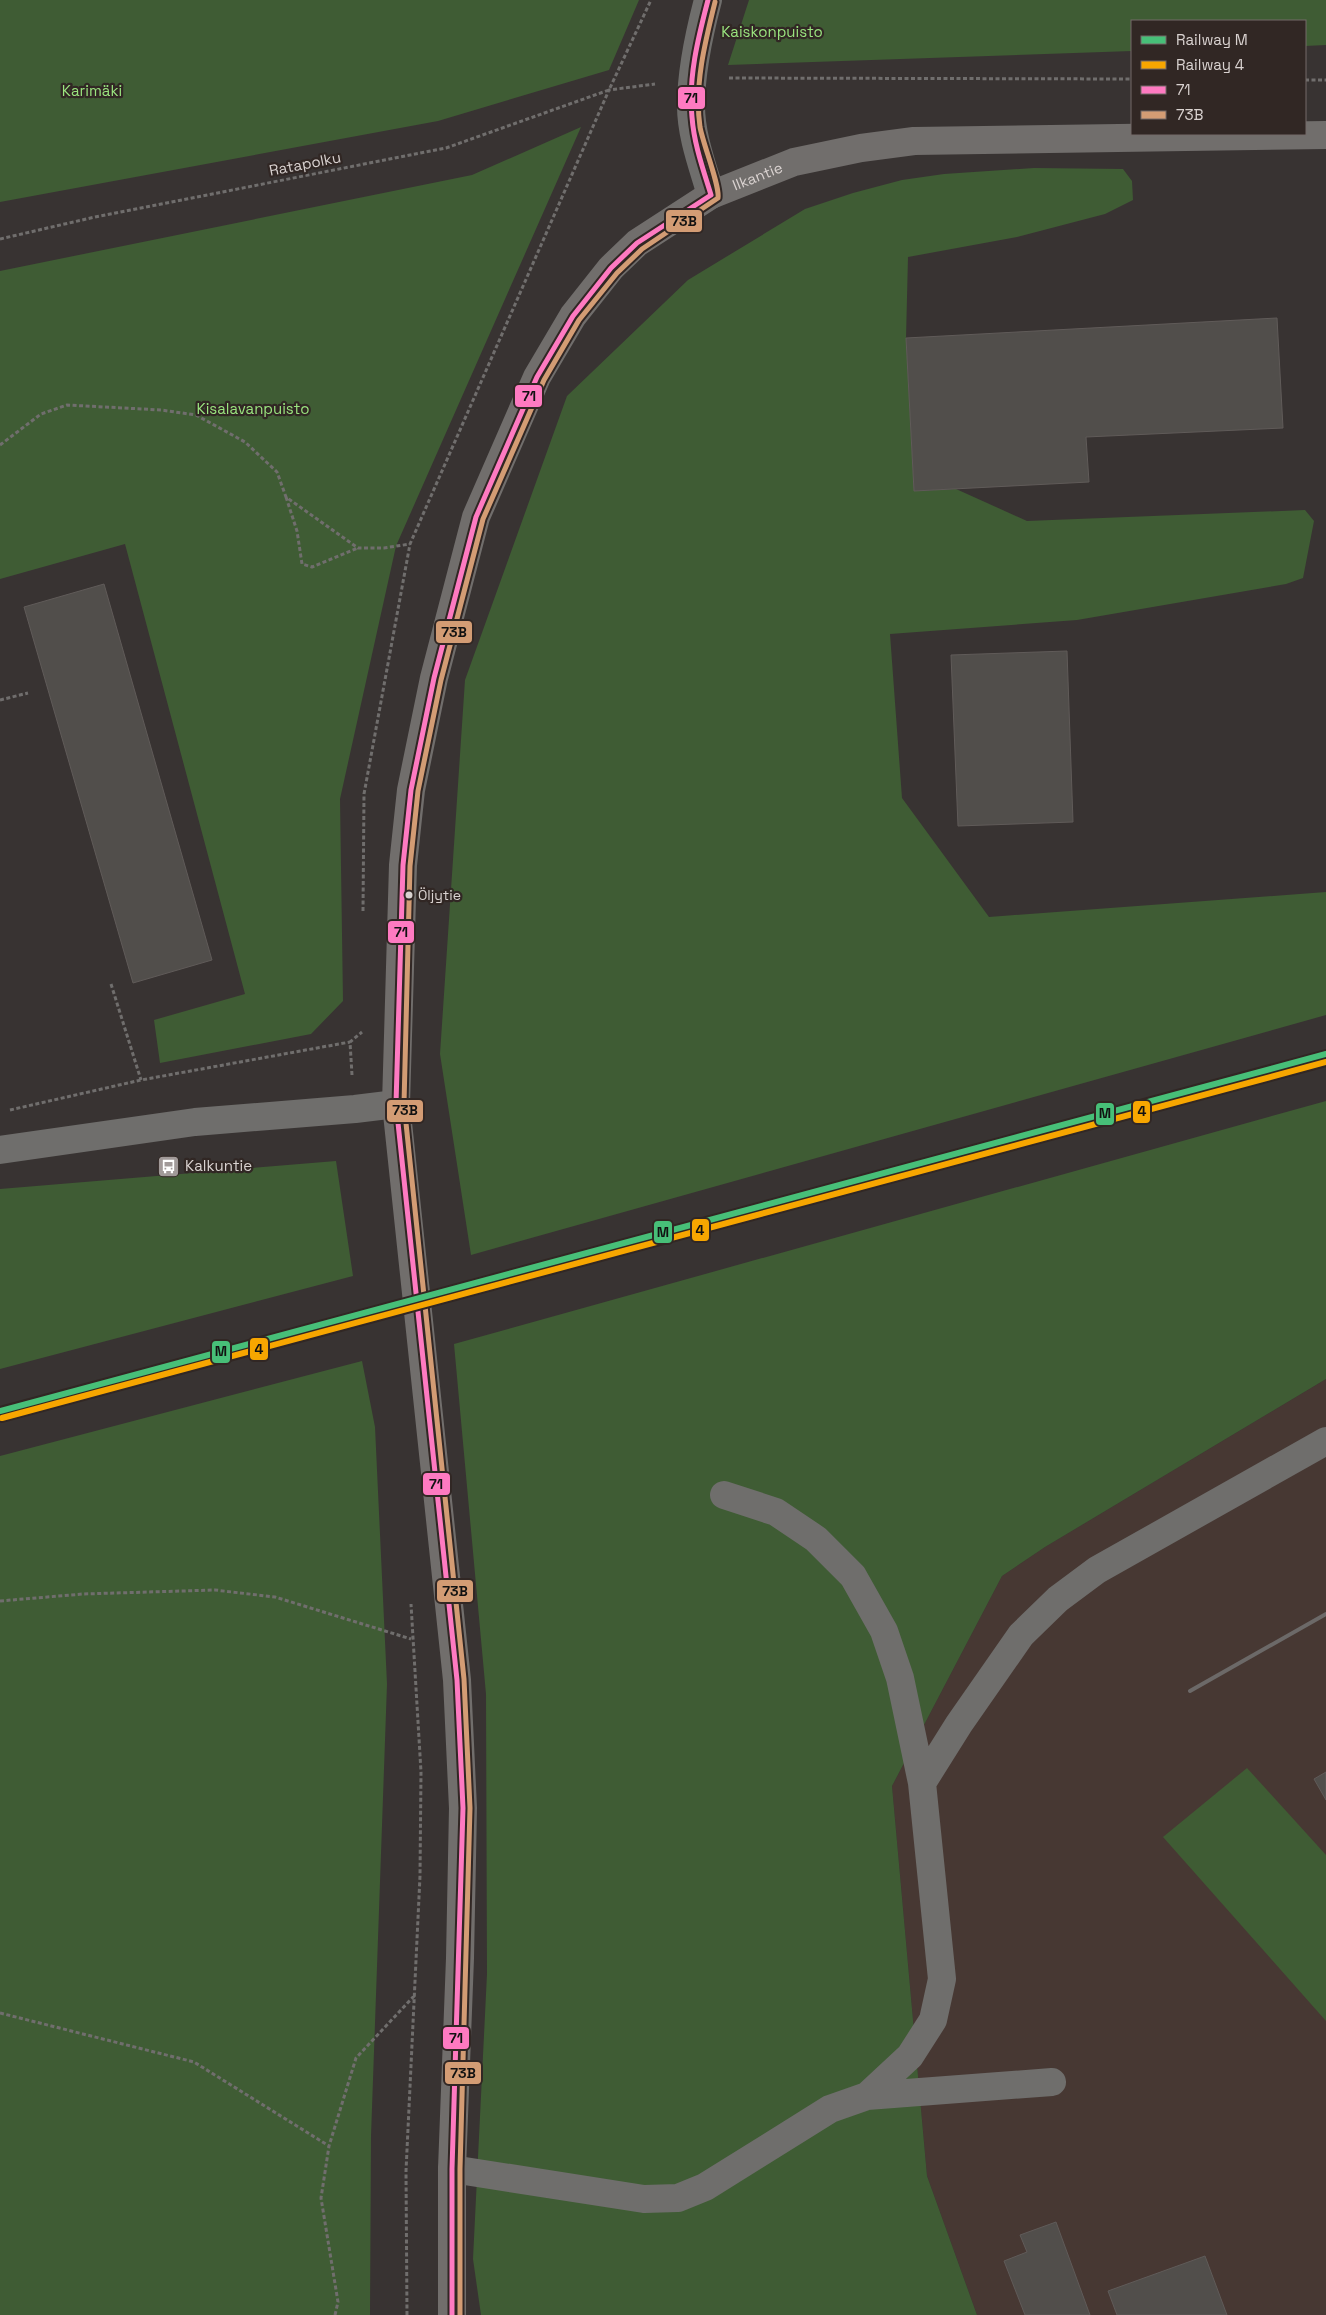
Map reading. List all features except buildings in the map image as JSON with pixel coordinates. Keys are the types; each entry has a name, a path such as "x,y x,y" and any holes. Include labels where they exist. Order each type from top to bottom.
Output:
{"main road":[{"name":"Ilkantie","path":"396,1104 403,865 411,790 434,678 476,517 537,377 574,316 611,268 637,243 711,195 794,162 861,148 914,141 1326,135"},
{"path":"396,1104 457,1680 463,1808 460,1958 452,2170 452,2315"}],"street":[{"path":"708,0 698,40 691,106 694,131 711,195"},
{"path":"0,1150 195,1122 355,1110 396,1104"},
{"path":"922,1783 959,1724 1021,1635 1058,1599 1097,1570 1326,1442"},
{"path":"724,1495 776,1512 816,1539 853,1576 884,1630 900,1678 922,1783 942,1979 933,2020 910,2056 867,2096"},
{"path":"452,2170 644,2199 678,2198 705,2187 830,2109 867,2096 1052,2082"}],"path":[{"path":"363,917 364,794 410,544 609,90 651,0"},
{"name":"Ratapolku","path":"0,238 446,148 609,90 693,80 754,77 1131,79"},
{"path":"1306,80 1326,80"},
{"path":"0,445 41,414 67,405 161,410 196,415 245,442 277,472 297,531 302,564 312,567 358,548 384,548 410,544"},
{"path":"286,497 358,548"},
{"path":"0,700 28,693"},
{"path":"111,984 141,1080"},
{"path":"5,1111 141,1080 350,1042 364,1030"},
{"path":"350,1042 355,1110"},
{"path":"0,1602 84,1594 215,1590 275,1597 412,1639"},
{"path":"407,2315 406,2171 420,1876 421,1772 410,1600"},
{"path":"335,2315 338,2302 321,2198 329,2146 356,2058 415,1994"},
{"path":"0,2013 194,2062 329,2146"}],"shaded area":[{"path":"1326,1379 1326,2315 977,2315 927,2176 892,1786 1002,1576 1045,1547"}],"green space":[{"name":"Karimäki","path":"0,0 639,0 609,70 438,121 0,202"},
{"name":"Kaiskonpuisto","path":"749,0 1326,0 1326,45 1306,46 1306,20 1131,20 1131,51 728,65"},
{"name":"Kisalavanpuisto","path":"581,127 396,546 340,799 343,1001 311,1034 160,1063 154,1020 245,994 125,544 0,579 0,271 472,175"},
{"path":"1034,168 1123,169 1132,181 1133,200 1105,214 1017,237 908,257 906,338 914,491 956,489 1027,521 1305,510 1314,521 1303,578 1286,584 1077,620 890,634 902,798 989,917 1326,892 1326,1015 471,1255 440,1054 465,680 567,396 688,280 805,209 853,193 902,180 944,174"},
{"path":"1326,1101 1326,1379 1045,1547 1002,1576 892,1786 927,2176 977,2315 481,2315 473,2259 487,1974 486,1694 454,1344"},
{"path":"336,1161 353,1276 0,1369 0,1189"},
{"path":"362,1361 375,1427 387,1684 371,2136 370,2315 0,2315 0,1456"},
{"path":"1247,1768 1326,1855 1326,2021 1163,1837"}],"railway":[{"path":"1190,1691 1326,1614"}],"rail line":[{"name":"M","path":"0,1411 1326,1054"},
{"name":"4","path":"2,1418 1326,1062"}],"transit line":[{"name":"71","path":"708,0 695,58 691,102 697,147 711,195"},
{"name":"73B","path":"460,2315 460,2169 470,1808 464,1679 404,1104 410,866 418,791 441,680 483,519 544,380 579,320 617,273 642,249 718,198 716,184 700,127 698,96 699,80 715,2"},
{"name":"71","path":"452,2315 452,2169 463,1808 457,1680 396,1104 403,865 411,790 434,678 476,517 537,377 573,316 611,268 637,243 711,195"}],"place":[{"name":"Öljytie","path":"409,895"},
{"name":"Kalkuntie","path":"169,1166"}]}
